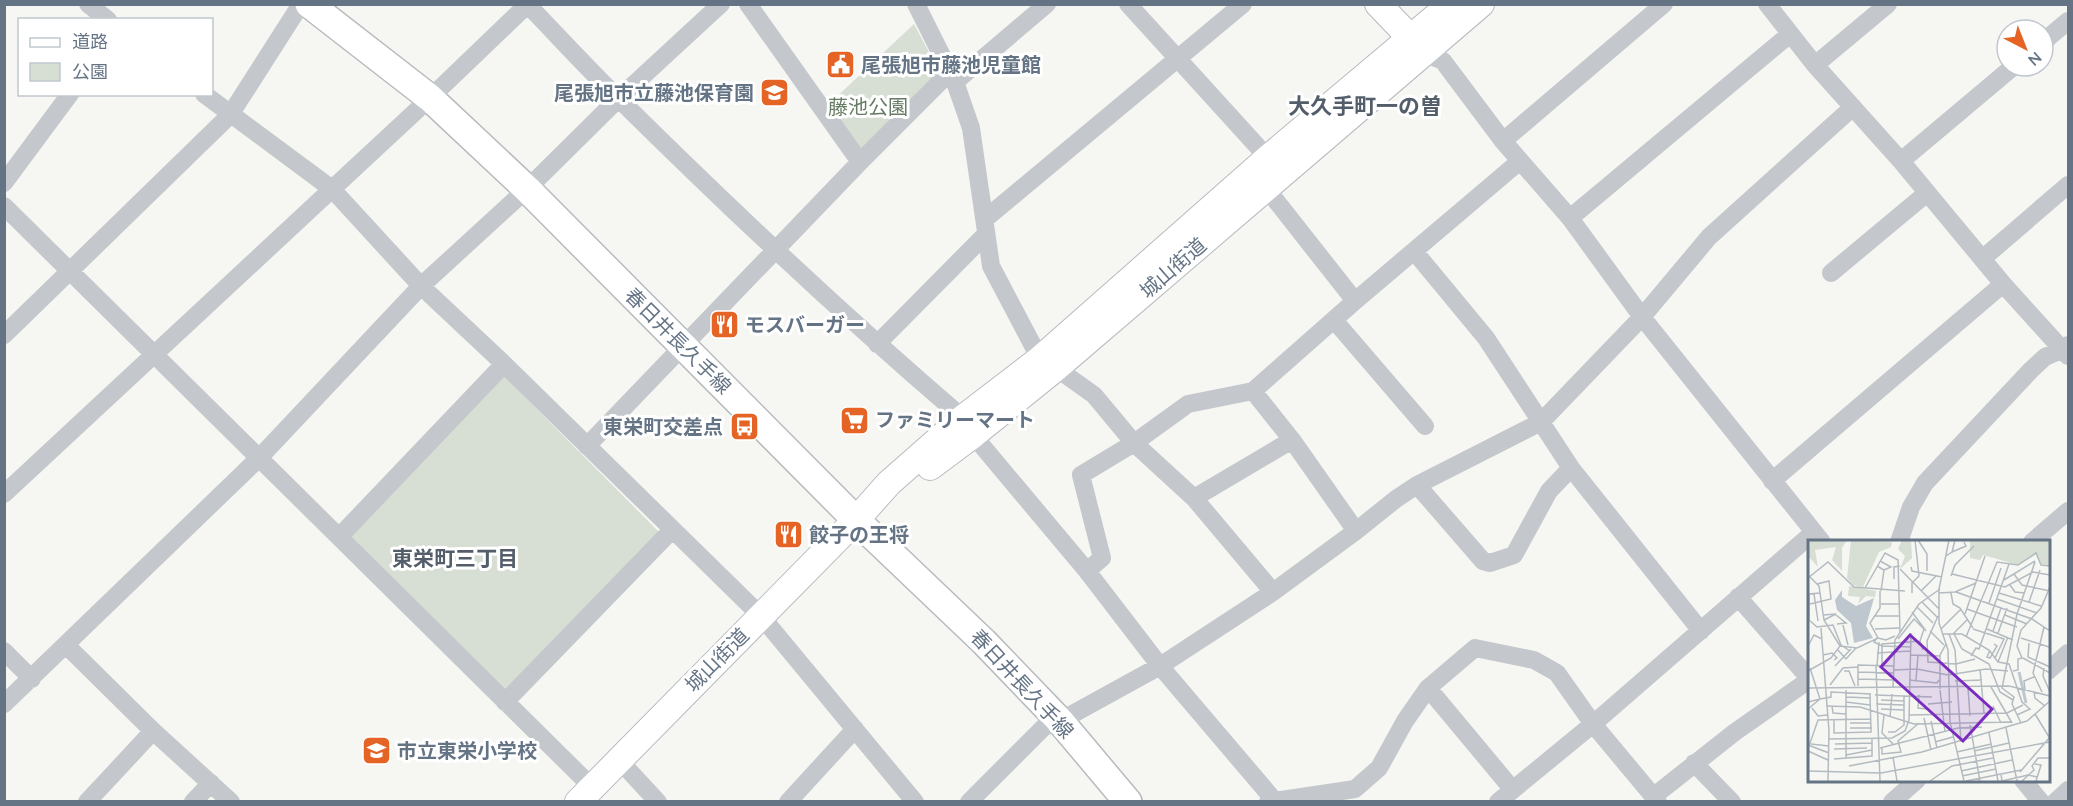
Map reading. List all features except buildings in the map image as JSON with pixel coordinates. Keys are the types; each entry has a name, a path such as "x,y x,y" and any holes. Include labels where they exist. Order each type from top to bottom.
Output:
{"main road":[{"name":"春日井長久手線","path":"309,4 430,98 526,189 856,520 984,642 1060,722 1128,801"}],"street":[{"path":"88,4 106,18"},
{"path":"4,335 230,115 301,4"},
{"path":"4,704 67,646 260,458 421,286 721,4"},
{"path":"748,4 860,162"},
{"path":"916,4 952,77 971,128 991,266 1048,364 1094,394 1134,443 1194,498 1273,592"},
{"path":"587,446 860,162 952,77 1047,4"},
{"path":"1128,4 1175,59 1268,158"},
{"path":"877,344 985,227 1175,59 1243,4"},
{"path":"1378,4 1418,46 1443,61 1503,141 1570,218 1642,317 1818,537"},
{"name":"城山街道","path":"585,794 856,520 1266,188 1418,46 1451,4"},
{"name":"城山街道","path":"1048,364 1268,158 1418,46 1481,4"},
{"path":"1503,141 1664,4"},
{"path":"1767,4 1815,65 1900,161 2003,284 2067,350 2045,357 2031,370 1925,483 1911,507 1900,540"},
{"path":"1815,65 1888,4"},
{"path":"4,494 527,5 618,99 968,427 1088,571 1160,666 1273,801 1355,789 1379,768 1405,722 1428,688 1475,648 1534,660 1557,672 1593,724 1656,799 1694,763 1808,680"},
{"path":"2055,32 2068,21"},
{"path":"1570,218 1790,34"},
{"path":"1900,161 2000,78"},
{"path":"4,183 69,96"},
{"path":"206,96 332,189 421,286 504,364 761,616 915,801"},
{"path":"969,801 1044,728 1060,722 1160,666 1273,592 1417,485 1541,422 1642,317 1709,237 1853,107"},
{"path":"1088,571 1102,558 1081,475 1134,443 1188,405 1253,391 1520,161"},
{"path":"1982,259 2068,185"},
{"path":"1266,188 1355,301"},
{"path":"1831,273 1928,194"},
{"path":"4,206 505,702 585,794"},
{"path":"1414,250 1486,338 1571,468 1701,631"},
{"path":"1772,481 2003,284"},
{"path":"1334,320 1425,426"},
{"path":"339,537 504,364"},
{"path":"1253,391 1356,531"},
{"path":"1194,498 1292,441"},
{"path":"1417,485 1483,561 1490,563 1514,555 1549,491 1571,468"},
{"path":"2034,540 2068,511"},
{"path":"505,702 672,530"},
{"path":"1498,801 1593,724 1738,597 1808,544"},
{"path":"1738,597 1808,678"},
{"path":"67,646 153,730 231,801"},
{"path":"4,651 32,679"},
{"path":"2049,670 2068,653"},
{"path":"1428,688 1513,790"},
{"path":"788,801 855,729"},
{"path":"87,801 153,730"},
{"path":"619,760 658,801"},
{"path":"1694,763 1732,801"},
{"path":"1895,792 1913,782"},
{"path":"2025,782 2041,801"},
{"path":"193,801 211,783"},
{"path":"2055,801 2068,790"}],"green space":[{"name":"藤池公園","path":"914,24 940,73 863,151 829,104"},
{"path":"504,376 659,532 506,689 350,537"}],"place":[{"name":"尾張旭市藤池児童館","path":"840,65"},
{"name":"尾張旭市立藤池保育園","path":"775,93"},
{"name":"モスバーガー","path":"724,325"},
{"name":"ファミリーマート","path":"854,420"},
{"name":"東栄町交差点","path":"744,427"},
{"name":"餃子の王将","path":"788,535"},
{"name":"市立東栄小学校","path":"376,751"}],"district":[{"name":"大久手町一の曽","path":"1365,106"},
{"name":"東栄町三丁目","path":"455,559"}]}
